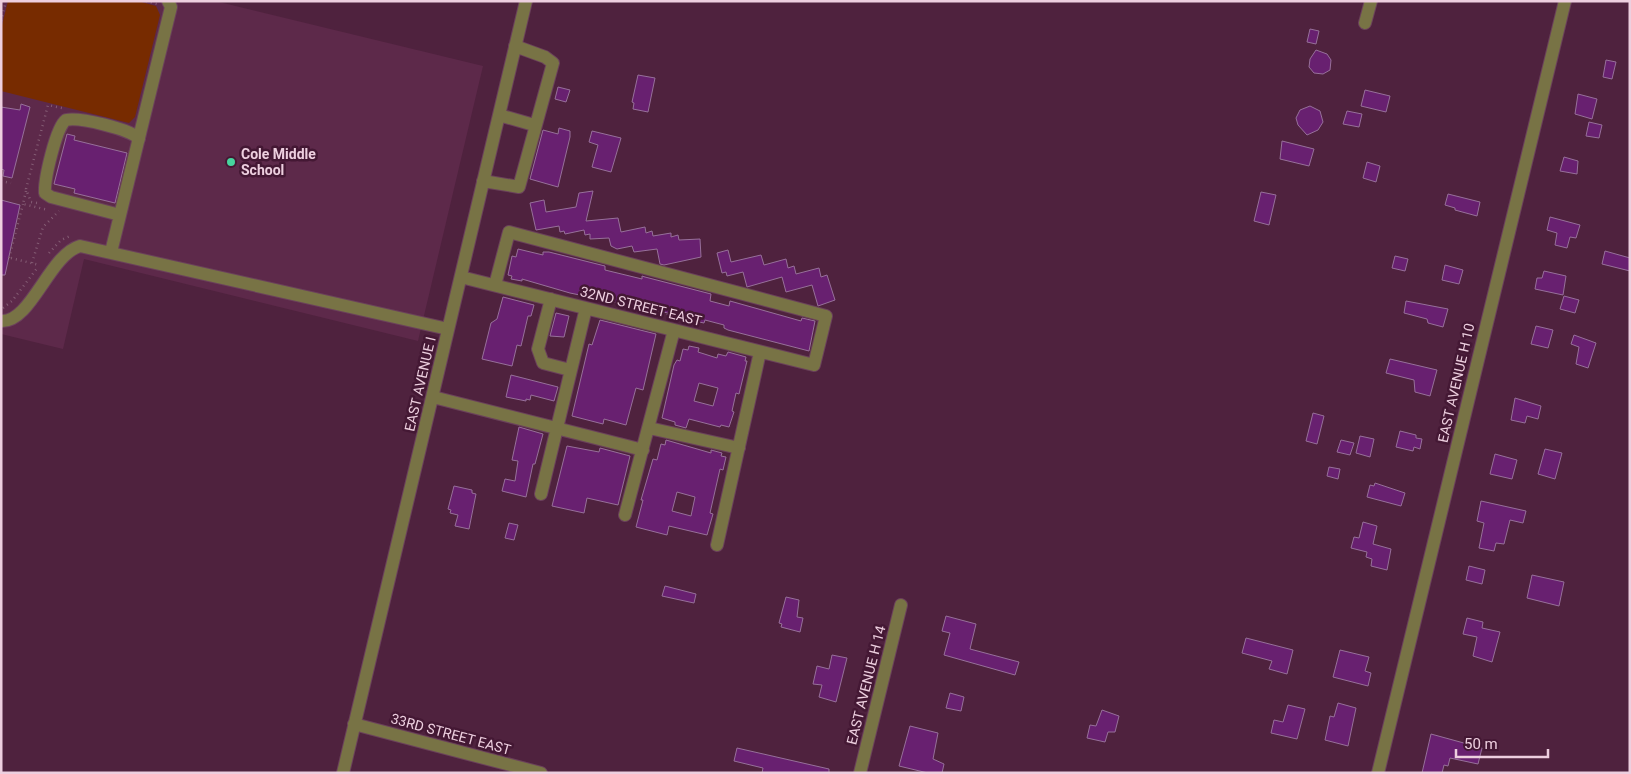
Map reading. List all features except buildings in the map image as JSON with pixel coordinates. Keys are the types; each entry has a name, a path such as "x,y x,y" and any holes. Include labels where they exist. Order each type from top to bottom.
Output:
{"street":[{"name":"EAST AVENUE I","path":"343,773 526,1"},
{"path":"1365,23 1371,1"},
{"name":"EAST AVENUE H 10","path":"1378,773 1565,1"},
{"path":"111,252 171,7 165,5"},
{"path":"483,181 519,187 534,125 553,62 545,57 515,46"},
{"path":"499,114 534,125"},
{"path":"120,215 65,208 47,196 44,189 58,131 63,122 72,118 130,132 139,139"},
{"name":"32ND STREET EAST","path":"461,277 495,286 814,365 826,316 509,232 495,286"},
{"path":"1,321 15,318 69,251 80,246 226,281 448,329"},
{"path":"551,299 538,349 543,363 570,370"},
{"path":"541,494 586,308"},
{"path":"625,515 674,330"},
{"path":"717,544 760,352"},
{"path":"433,397 643,450"},
{"path":"649,428 739,448"},
{"name":"EAST AVENUE H 14","path":"860,773 902,605"},
{"name":"33RD STREET EAST","path":"354,724 541,773"}],"path":[{"path":"1,21 6,1"},
{"path":"146,1 165,5"},
{"path":"39,265 10,258 48,105 66,109"},
{"path":"1,181 11,183"},
{"path":"26,189 31,202 65,208"},
{"path":"23,204 54,212 65,208"},
{"path":"32,263 43,227 65,208"},
{"path":"1,308 12,301 55,245 73,235"}],"shaded area":[{"name":"Cole Middle School","path":"1,1 215,1 483,66 418,341 84,259 63,349 1,334"},
{"path":"8,1 138,1 156,6 160,15 135,117 129,123 1,91 1,29"}],"place":[{"name":"Cole Middle School","path":"231,162"}]}
